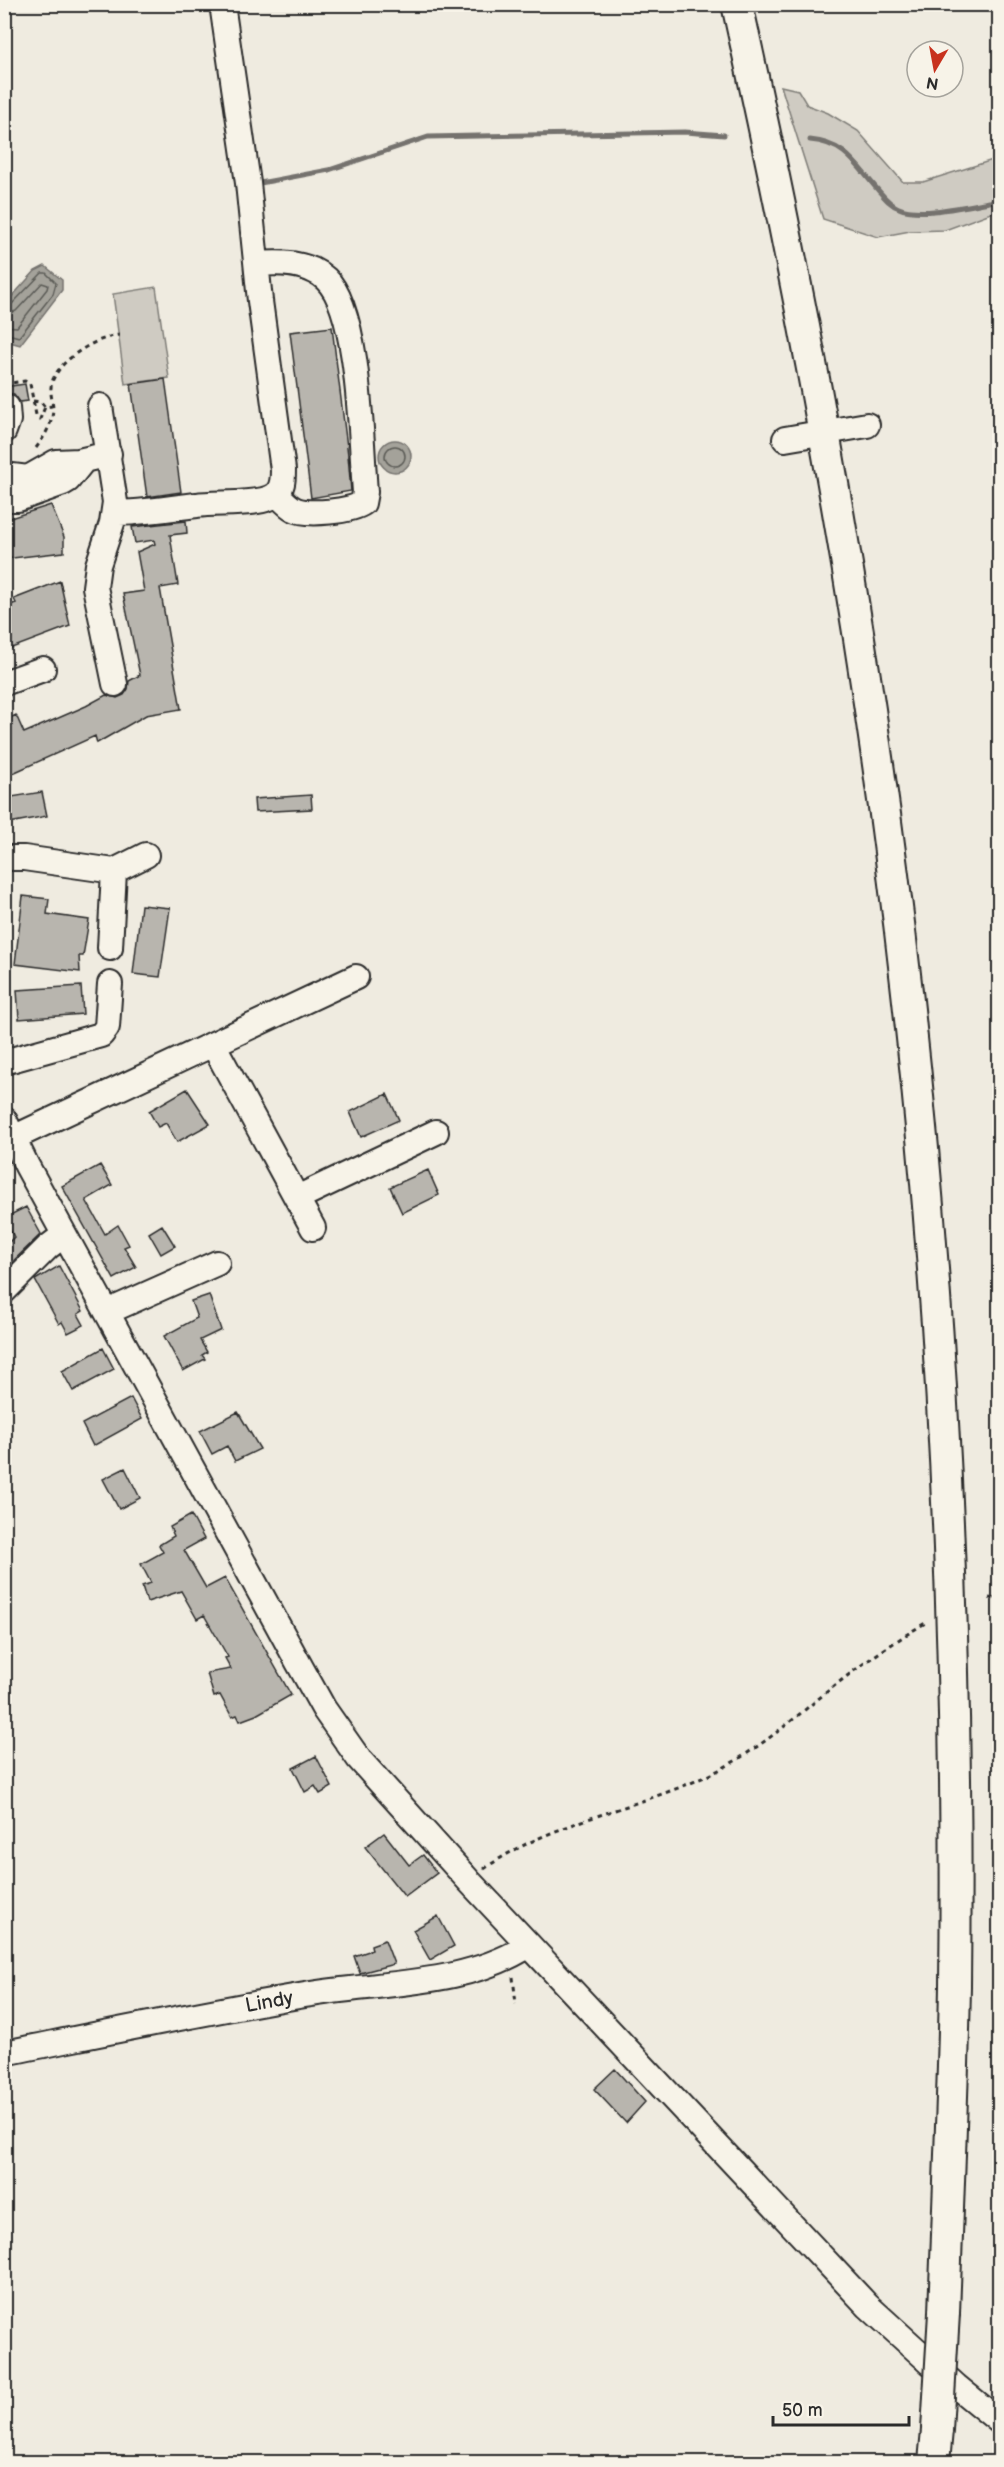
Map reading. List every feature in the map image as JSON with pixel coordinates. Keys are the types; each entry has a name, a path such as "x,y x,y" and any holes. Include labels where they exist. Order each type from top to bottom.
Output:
{"main road":[{"path":"737,4 783,212 825,432 875,736 893,868 923,1156 941,1400 952,1638 955,1794 952,2091 944,2313 934,2463"}],"street":[{"path":"114,513 137,513 195,505 262,500 277,494 282,484 283,470 248,183 222,4"},
{"path":"257,264 294,264 324,277 340,299 352,341 365,492 363,502 355,507 308,513 295,510 277,494"},
{"path":"4,431 6,396"},
{"path":"100,406 115,492 114,513 98,565 95,587 115,684"},
{"path":"785,439 867,424"},
{"path":"4,475 24,478 36,473 68,480 84,460 109,454"},
{"path":"4,500 18,499 36,473"},
{"path":"4,683 43,669"},
{"path":"4,858 30,859 114,871 146,855"},
{"path":"110,948 114,871"},
{"path":"356,977 213,1044 9,1128 64,1235 324,1709 342,1736 380,1784 469,1881 521,1951 697,2126 868,2306 999,2422"},
{"path":"4,1062 101,1035 107,1027 110,984"},
{"path":"213,1044 313,1228"},
{"path":"297,1198 436,1132"},
{"path":"4,1291 48,1246 64,1235"},
{"path":"107,1312 217,1263"},
{"name":"Lindy","path":"4,2053 280,1999 468,1973 521,1951"}],"path":[{"path":"36,473 49,426 52,406 51,386 61,369 91,345 119,335"},
{"path":"6,396 28,382 31,386 36,415 40,419 45,407"},
{"path":"33,401 41,402 45,407"},
{"path":"45,407 52,406"},
{"path":"4,879 8,912 4,938"},
{"path":"989,1598 999,1600"},
{"path":"469,1881 500,1858 547,1835 663,1794 721,1769 772,1736 865,1661 927,1622"},
{"path":"516,2004 521,1951"}],"shaded area":[{"path":"781,86 798,90 807,105 828,113 858,131 903,182 923,182 999,158 999,210 945,230 910,231 878,237 823,219"},
{"path":"156,287 169,378 125,384 113,294"}],"water":[{"path":"45,266 62,280 62,290 20,345 10,342 5,337 5,304 35,271"},
{"path":"395,440 407,444 411,456 407,468 395,472 383,468 379,456 383,444"}],"building":[{"path":"332,327 351,491 311,498 290,332"},
{"path":"165,379 181,492 147,497 131,384"},
{"path":"25,384 28,401 20,402 14,394 4,393 4,387"},
{"path":"51,505 64,537 64,552 4,559 4,520"},
{"path":"186,521 187,533 170,535 178,585 160,588 181,709 146,715 97,743 95,736 4,777 4,721 16,715 24,733 106,695 117,698 124,695 129,681 140,675 123,594 144,591 137,552 155,544 154,540 135,543 132,527"},
{"path":"60,581 70,626 4,651 4,607 16,603 14,599"},
{"path":"42,792 47,816 9,823 5,798"},
{"path":"311,795 312,809 255,812 254,799"},
{"path":"23,896 49,899 47,914 89,920 83,956 79,956 80,972 15,964"},
{"path":"141,905 170,908 160,977 133,974"},
{"path":"81,986 83,1014 19,1019 17,990"},
{"path":"187,1089 210,1124 177,1142 166,1123 158,1127 149,1111"},
{"path":"387,1094 399,1120 361,1137 350,1112"},
{"path":"100,1165 112,1185 86,1200 105,1234 118,1225 129,1245 124,1247 136,1267 114,1279 62,1186"},
{"path":"428,1170 439,1195 402,1213 390,1187"},
{"path":"26,1207 41,1234 4,1270 4,1247 14,1237 4,1218"},
{"path":"162,1225 175,1246 161,1254 149,1233"},
{"path":"59,1266 83,1311 78,1314 84,1325 68,1333 62,1322 59,1324 35,1280"},
{"path":"209,1295 221,1330 200,1340 207,1352 202,1355 205,1359 183,1371 164,1336 197,1318 191,1301"},
{"path":"103,1348 114,1369 73,1391 62,1371"},
{"path":"131,1398 142,1419 93,1446 82,1424"},
{"path":"238,1412 260,1449 235,1461 227,1446 212,1454 200,1431"},
{"path":"125,1468 140,1498 119,1509 103,1479"},
{"path":"191,1515 204,1539 184,1550 206,1588 225,1578 291,1695 256,1715 240,1721 237,1715 232,1717 220,1695 214,1697 207,1673 231,1669 225,1658 228,1657 204,1615 197,1619 181,1591 147,1602 142,1586 151,1583 141,1564 163,1552 159,1545 174,1536 170,1527"},
{"path":"316,1756 332,1787 320,1794 315,1786 305,1792 293,1768"},
{"path":"384,1833 409,1865 423,1855 437,1873 405,1897 365,1847"},
{"path":"438,1916 454,1946 430,1960 413,1930"},
{"path":"385,1940 394,1964 360,1973 354,1956 372,1950 371,1945"},
{"path":"615,2069 645,2102 626,2123 594,2089"}],"waterway":[{"path":"255,184 329,170 428,137 685,132 724,135"},
{"path":"810,140 822,142 842,151 887,200 899,208 909,211 934,211 1000,200"}]}
